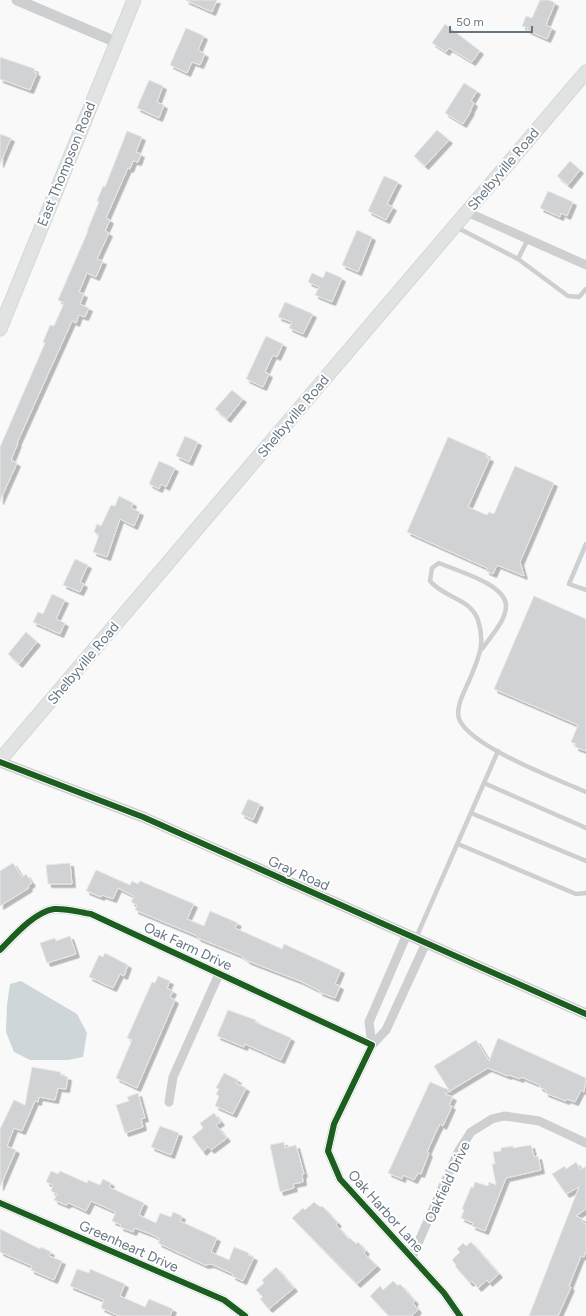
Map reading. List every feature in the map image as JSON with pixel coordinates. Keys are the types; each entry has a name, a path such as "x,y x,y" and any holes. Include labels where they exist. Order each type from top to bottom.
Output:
{"main road":[{"name":"East Thompson Road","path":"0,328 134,0"},
{"name":"Shelbyville Road","path":"0,761 586,72"}],"street":[{"path":"17,0 116,42"},
{"path":"467,212 586,265"},
{"name":"Gray Road","path":"0,761 142,817 586,1014"},
{"name":"Oak Farm Drive","path":"0,950 23,927 39,915 52,909 90,914 372,1045"},
{"path":"372,1045 369,1022 416,938"},
{"name":"Oak Harbor Lane","path":"416,938 386,1030 372,1045 334,1124 328,1151 340,1179 444,1292 460,1316"},
{"path":"169,1102 173,1077 219,974"},
{"name":"Oakfield Drive","path":"412,1257 458,1152 471,1132 492,1119 504,1116 539,1121 586,1143"},
{"name":"Greenheart Drive","path":"0,1203 224,1300 245,1316"}],"lane":[{"path":"454,226 518,259 568,296 579,297 586,289"},
{"path":"518,259 528,239"},
{"path":"586,544 569,584 586,590"},
{"path":"482,649 478,620 468,605 437,589 430,581 432,568 439,563 494,586 502,593 506,606 501,620 482,649 460,703 460,720 471,734 498,751 586,792"},
{"path":"416,938 498,751"},
{"path":"484,783 586,828"},
{"path":"471,813 586,861"},
{"path":"458,844 576,894 586,893"}],"shaded area":[{"path":"21,981 77,1014 87,1033 83,1057 68,1060 30,1060 14,1052 6,1032 7,1005 10,984"}],"building":[{"path":"185,0 217,0 212,12"},
{"path":"540,0 549,0 555,3 546,25 552,28 547,39 527,30 528,28 522,26 526,16 532,18"},
{"path":"445,24 480,51 472,62 449,48 446,52 432,43"},
{"path":"186,28 204,36 198,50 205,54 200,65 192,62 187,73 170,65"},
{"path":"0,57 35,69 34,72 37,73 30,90 0,79"},
{"path":"149,80 163,86 157,102 164,105 159,118 137,108"},
{"path":"464,83 477,91 471,101 474,103 471,111 463,124 445,113"},
{"path":"437,130 449,140 425,166 414,156"},
{"path":"127,131 142,137 136,152 141,154 138,162 133,161 130,169 128,168 106,218 110,220 105,231 109,233 97,259 103,261 96,277 87,273 79,292 84,294 80,304 89,308 85,317 79,315 76,323 72,321 17,443 11,460 17,463 0,501 0,447 45,343 43,342 50,325 54,326 64,303 58,300 88,231 99,202 97,201 103,186 105,187"},
{"path":"0,134 11,138 0,164"},
{"path":"570,161 580,170 568,185 557,176"},
{"path":"384,176 398,182 387,204 393,207 386,220 368,211"},
{"path":"548,191 573,202 567,216 561,213 560,217 540,208"},
{"path":"357,230 372,237 358,272 342,265"},
{"path":"326,271 342,278 332,302 315,295 319,287 308,282 312,273 323,278"},
{"path":"285,302 313,314 303,334 289,328 292,322 278,317"},
{"path":"266,336 283,344 277,357 273,355 265,372 269,374 263,387 246,379"},
{"path":"232,390 243,399 227,419 215,409"},
{"path":"185,436 198,442 189,462 176,456"},
{"path":"448,437 487,454 486,457 490,458 468,507 487,515 489,512 494,514 515,466 554,483 520,562 524,576 497,565 493,574 486,571 487,568 407,532"},
{"path":"159,461 175,468 166,487 161,484 159,489 149,484"},
{"path":"119,496 133,503 131,508 140,512 134,526 120,519 107,557 93,552 99,535 94,532 97,524 101,526 111,505 115,506"},
{"path":"75,559 88,565 80,582 84,584 80,592 63,585"},
{"path":"52,594 65,600 56,619 65,623 60,634 33,622 38,612 43,614"},
{"path":"534,596 586,619 586,751 575,747 576,744 571,742 578,725 494,689"},
{"path":"26,632 37,642 19,664 8,654"},
{"path":"248,799 260,804 253,820 241,814"},
{"path":"13,863 22,877 26,874 32,883 28,886 29,888 0,906 0,871"},
{"path":"70,863 72,884 48,884 46,865"},
{"path":"96,870 130,885 132,881 138,884 140,881 194,904 187,919 204,926 210,911 238,923 235,928 282,949 284,944 341,970 335,984 340,986 335,998 319,992 320,991 300,981 248,961 240,955 135,910 137,905 131,902 134,896 118,888 113,899 102,895 101,897 86,891"},
{"path":"70,936 76,954 47,963 40,943 55,938 56,941"},
{"path":"105,953 128,965 124,976 120,974 113,988 89,977 99,955 103,957"},
{"path":"158,976 170,981 167,988 173,991 170,997 175,1000 137,1088 116,1078 132,1040 127,1038 152,982 155,983"},
{"path":"228,1010 256,1020 255,1022 291,1038 281,1060 245,1044 244,1047 217,1036"},
{"path":"498,1038 586,1078 584,1092 581,1090 575,1102 567,1099 566,1101 545,1093 546,1090 539,1087 540,1085 521,1077 520,1079 509,1075 508,1076 488,1068 445,1094 453,1097 449,1105 452,1106 443,1126 440,1124 436,1132 427,1152 429,1153 421,1174 418,1173 414,1180 403,1175 402,1179 388,1173 430,1082 449,1090 434,1066 476,1040 489,1061"},
{"path":"32,1067 61,1072 60,1075 68,1077 66,1089 58,1088 55,1100 39,1097 38,1102 35,1101 22,1131 14,1128 7,1146 16,1150 0,1187 0,1129 14,1100 25,1105"},
{"path":"224,1073 238,1080 236,1083 246,1088 233,1114 215,1106 219,1096 216,1094 219,1089 216,1088"},
{"path":"138,1093 145,1118 141,1119 143,1127 125,1133 116,1105 129,1101 127,1097"},
{"path":"214,1113 221,1122 216,1125 227,1138 211,1150 208,1147 203,1152 192,1137 203,1128 200,1123"},
{"path":"160,1126 179,1133 171,1155 151,1147"},
{"path":"284,1142 285,1148 296,1145 304,1174 302,1174 303,1182 293,1184 294,1188 280,1192 270,1145"},
{"path":"531,1145 534,1157 538,1156 541,1170 506,1178 485,1231 472,1226 473,1223 461,1218 464,1210 462,1209 471,1187 473,1188 475,1182 488,1186 489,1182 496,1185 492,1164 495,1164 493,1152 501,1151 501,1148"},
{"path":"576,1162 581,1170 586,1166 586,1209 576,1216 583,1219 582,1222 586,1224 586,1250 584,1257 581,1256 569,1286 571,1287 558,1316 529,1316 579,1187 566,1194 552,1174 565,1166 566,1169"},
{"path":"51,1171 58,1174 60,1171 87,1183 88,1180 100,1185 103,1179 111,1183 109,1187 144,1203 139,1215 156,1223 160,1213 171,1217 173,1212 182,1216 180,1221 217,1238 211,1252 229,1260 234,1247 249,1253 248,1255 254,1257 243,1281 232,1276 233,1274 211,1264 205,1265 158,1243 160,1239 151,1234 135,1228 133,1232 120,1227 121,1225 112,1221 116,1212 91,1201 86,1211 69,1203 66,1205 54,1200 57,1194 51,1191 53,1185 46,1182"},
{"path":"314,1202 320,1207 322,1206 338,1223 336,1225 349,1239 350,1238 356,1244 358,1242 366,1251 364,1253 377,1266 357,1284 292,1218 303,1208 305,1210"},
{"path":"0,1229 40,1249 41,1247 51,1252 49,1256 62,1261 54,1280 31,1270 32,1266 0,1252"},
{"path":"471,1242 499,1274 489,1283 487,1280 478,1288 472,1281 470,1283 455,1266 456,1265 452,1260 460,1252 457,1249 463,1243 466,1246"},
{"path":"276,1267 294,1288 269,1309 260,1299 263,1297 256,1290 264,1283 262,1280"},
{"path":"77,1269 89,1273 90,1269 125,1284 120,1296 145,1307 149,1299 173,1309 170,1316 119,1316 101,1308 104,1300 70,1286"},
{"path":"393,1281 398,1286 400,1284 415,1301 413,1303 418,1310 412,1316 389,1316 370,1296 380,1286 383,1290"}],"cycle path":[{"path":"0,762 143,817 586,1014"},
{"path":"0,950 24,926 46,911 63,909 91,914 372,1045 334,1124 328,1151 340,1179 444,1293 460,1316"},
{"path":"0,1203 224,1300 245,1316"}]}
